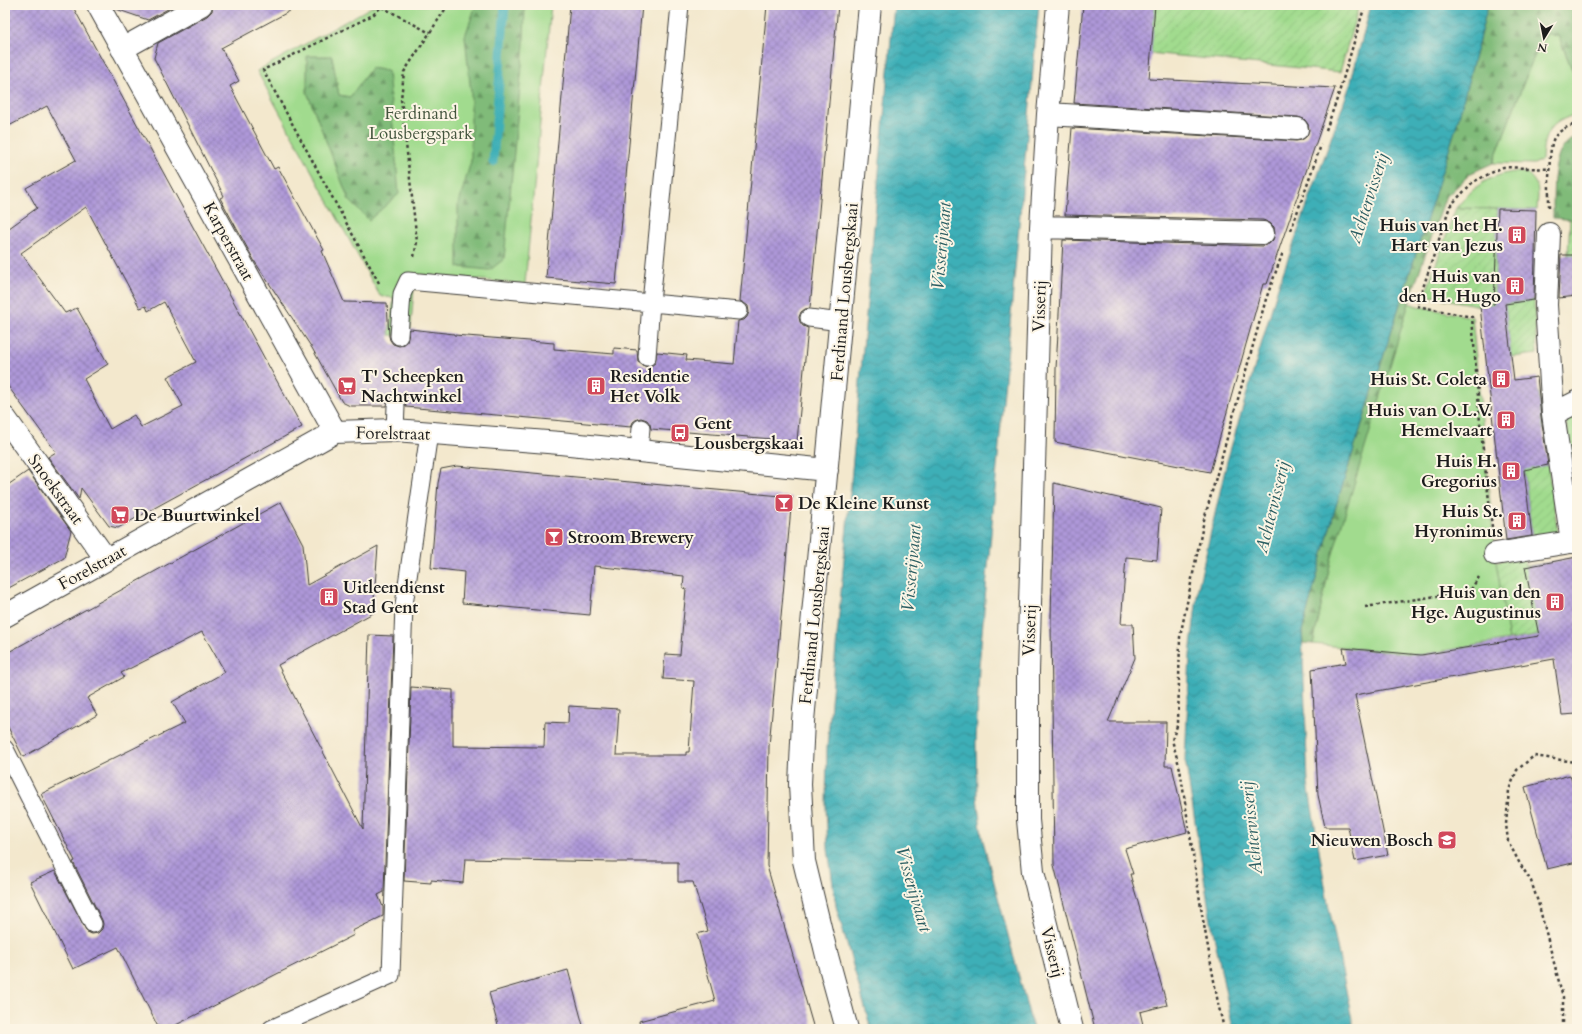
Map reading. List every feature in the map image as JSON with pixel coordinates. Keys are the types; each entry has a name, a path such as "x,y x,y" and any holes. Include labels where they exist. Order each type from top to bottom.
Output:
{"street":[{"name":"Karperstraat","path":"98,5 335,432"},
{"path":"122,49 201,5"},
{"name":"Ferdinand Lousbergskaai","path":"847,1029 827,956 804,861 800,784 803,721 870,5"},
{"name":"Visserij","path":"1058,5 1048,114 1041,227 1028,672 1028,820 1033,872 1072,1029"},
{"path":"1048,114 1297,129"},
{"path":"1041,227 1263,233"},
{"path":"1495,554 1574,542 1553,414 1546,305 1549,234"},
{"path":"1553,414 1577,402"},
{"name":"Snoekstraat","path":"5,418 106,559"},
{"name":"Forelstraat","path":"5,616 335,432 394,430 560,443 827,470"}],"lane":[{"path":"647,357 680,5"},
{"path":"399,336 405,288 651,303 739,311"},
{"path":"808,318 841,322"},
{"path":"394,430 396,406"},
{"path":"639,452 641,428"},
{"path":"271,1029 391,974 404,605 429,433"},
{"path":"5,750 93,924"}],"path":[{"path":"430,33 382,6 373,15 263,70 382,289 405,288 417,242 401,99 404,72 430,33 448,5"},
{"path":"1325,133 1365,5"},
{"path":"1549,234 1550,169 1553,139 1566,127 1577,124"},
{"path":"1290,233 1322,140"},
{"path":"1365,607 1470,591 1495,554 1480,423 1472,317 1417,306 1450,206 1473,182 1503,167 1550,169"},
{"path":"1224,1029 1202,914 1180,769 1172,740 1178,723 1180,637 1206,512 1266,299 1285,247"},
{"path":"1564,1029 1564,997 1538,902 1531,881 1508,841 1506,824 1509,790 1518,770 1534,756 1575,762"}],"green space":[{"name":"Ferdinand Lousbergspark","path":"375,5 551,5 525,284 415,274 410,337 389,335 394,298 380,296 257,71"},
{"path":"476,5 525,5 524,44 504,259 490,270 458,267 458,206 471,161 471,93 465,36"},
{"path":"1155,5 1359,5 1340,72 1149,53 1151,49"},
{"path":"1488,5 1577,5 1577,82 1559,37 1547,33 1532,61 1493,163 1471,173 1445,198 1412,293 1331,560 1313,644 1303,643 1302,631 1335,509 1457,124"},
{"path":"1547,33 1559,37 1577,82 1577,114 1560,121 1550,130 1544,143 1542,160 1534,164 1493,163 1532,61"},
{"path":"307,56 332,56 339,95 350,97 371,68 388,71 399,194 369,220 349,200 307,92"},
{"path":"1577,137 1577,220 1553,218 1554,184 1557,160 1568,142"},
{"path":"1513,172 1527,173 1537,185 1537,210 1456,208 1469,194 1487,180"},
{"path":"1456,208 1498,209 1494,304 1481,306 1425,295"},
{"path":"1570,219 1577,220 1577,255 1568,255"},
{"path":"1534,300 1537,354 1511,357 1505,304"},
{"path":"1409,303 1472,317 1495,554 1509,640 1419,655 1313,644 1331,560 1362,449"},
{"path":"1539,392 1544,430 1536,431 1541,466 1548,465 1559,540 1533,545 1515,394"},
{"path":"1577,411 1577,456 1571,457 1566,422 1569,415"},
{"path":"1524,557 1525,566 1547,563 1528,580 1536,619 1563,632 1509,640 1496,562"}],"water":[{"name":"Visserijvaart","path":"894,5 1039,5 979,666 976,743 977,797 982,837 1033,1029 871,1029 836,906 828,849 826,807 827,747"},
{"name":"Achtervisserij","path":"1371,5 1488,5 1457,124 1335,509 1302,631 1308,783 1327,898 1354,1029 1233,1029 1210,916 1185,759 1190,655 1198,588 1227,461 1278,287 1350,85"}],"building":[{"path":"5,5 72,5 302,427 118,528 109,526 81,488 79,499 48,457 56,452 5,382 5,231 37,208 26,188 76,160 47,106 5,128","holes":["86,207 140,308 146,306 148,311 164,302 196,362 167,377 183,406 141,427 134,415 110,429 84,379 108,364 77,308 65,313 21,253"]},
{"path":"116,5 175,5 148,20 116,9"},
{"path":"213,5 301,5 221,48 239,81 230,86 274,169 278,167 324,250 322,251 344,302 387,303 389,336 393,344 399,346 407,342 410,329 454,335 554,343 554,349 614,354 614,348 637,350 638,362 647,367 655,363 657,352 687,355 686,360 734,364 738,321 744,320 749,312 748,306 740,301 767,5 838,5 810,308 801,312 799,317 803,326 808,328 797,441 651,429 647,420 641,418 633,422 631,427 406,407 405,401 401,397 397,396 391,397 387,401 386,406 350,406 342,402 312,348 255,262 220,198 224,196 154,58 158,43 207,16 212,11"},
{"path":"570,5 642,5 616,284 546,278"},
{"path":"1083,5 1155,5 1149,79 1335,88 1267,284 1263,284 1210,472 1055,442 1056,369 1063,240 1263,246 1269,244 1273,240 1275,234 1274,227 1270,223 1263,220 1065,215 1072,128 1296,141 1302,140 1307,136 1309,130 1308,124 1304,119 1298,117 1074,103"},
{"path":"1498,209 1536,210 1534,300 1505,304 1514,380 1537,377 1548,465 1524,470 1532,536 1506,540 1480,306 1494,304"},
{"path":"1561,255 1577,255 1577,296 1559,298"},
{"path":"457,466 792,497 769,746 767,866 814,1029 640,1029 639,1021 715,1001 697,934 708,931 693,882 678,882 678,862 465,859 463,883 431,880 431,883 404,881 411,687 453,690 453,746 544,747 545,722 568,723 569,706 619,709 616,755 686,755 686,752 689,752 694,681 663,679 665,654 680,655 686,589 683,588 684,576 594,566 590,615 462,603 464,572 431,568 438,483 441,469"},
{"path":"28,471 71,531 64,558 5,590 5,487"},
{"path":"1054,483 1161,508 1157,560 1126,557 1121,624 1133,624 1135,658 1108,722 1166,722 1165,766 1172,766 1187,832 1125,849 1133,874 1130,874 1167,1005 1140,1012 1144,1029 1095,1029 1054,865 1051,620"},
{"path":"281,502 303,544 307,585 378,546 373,613 278,665 363,829 369,635 393,636 384,892 378,895 383,907 383,916 352,931 354,935 168,1029 159,1029 118,947 73,969 30,882 55,871 87,932 92,934 98,933 102,929 103,924 73,862 75,861 41,794 185,723 172,702 225,672 202,632 121,673 124,677 87,698 97,715 23,757 5,721 5,654"},
{"path":"1577,557 1577,714 1562,715 1554,659 1355,695 1388,855 1355,861 1348,827 1325,827 1318,795 1312,669 1346,663 1343,648 1421,655 1539,636 1525,567"},
{"path":"1570,775 1577,799 1577,862 1547,869 1525,787"},
{"path":"568,970 584,1029 499,1029 489,993"}],"waterway":[{"path":"493,162 505,5"}],"place":[{"name":"Huis van het H. Hart van Jezus","path":"1517,235"},
{"name":"Huis van den H. Hugo","path":"1515,286"},
{"name":"Huis St. Coleta","path":"1501,379"},
{"name":"T' Scheepken Nachtwinkel","path":"347,386"},
{"name":"Residentie Het Volk","path":"596,386"},
{"name":"Huis van O.L.V. Hemelvaart","path":"1506,420"},
{"name":"Gent Lousbergskaai","path":"680,433"},
{"name":"Huis H. Gregorius","path":"1511,471"},
{"name":"De Kleine Kunst","path":"784,503"},
{"name":"De Buurtwinkel","path":"120,515"},
{"name":"Huis St. Hyronimus","path":"1517,521"},
{"name":"Stroom Brewery","path":"554,537"},
{"name":"Uitleendienst Stad Gent","path":"329,597"},
{"name":"Huis van den Hge. Augustinus","path":"1555,602"},
{"name":"Nieuwen Bosch","path":"1447,840"}]}
